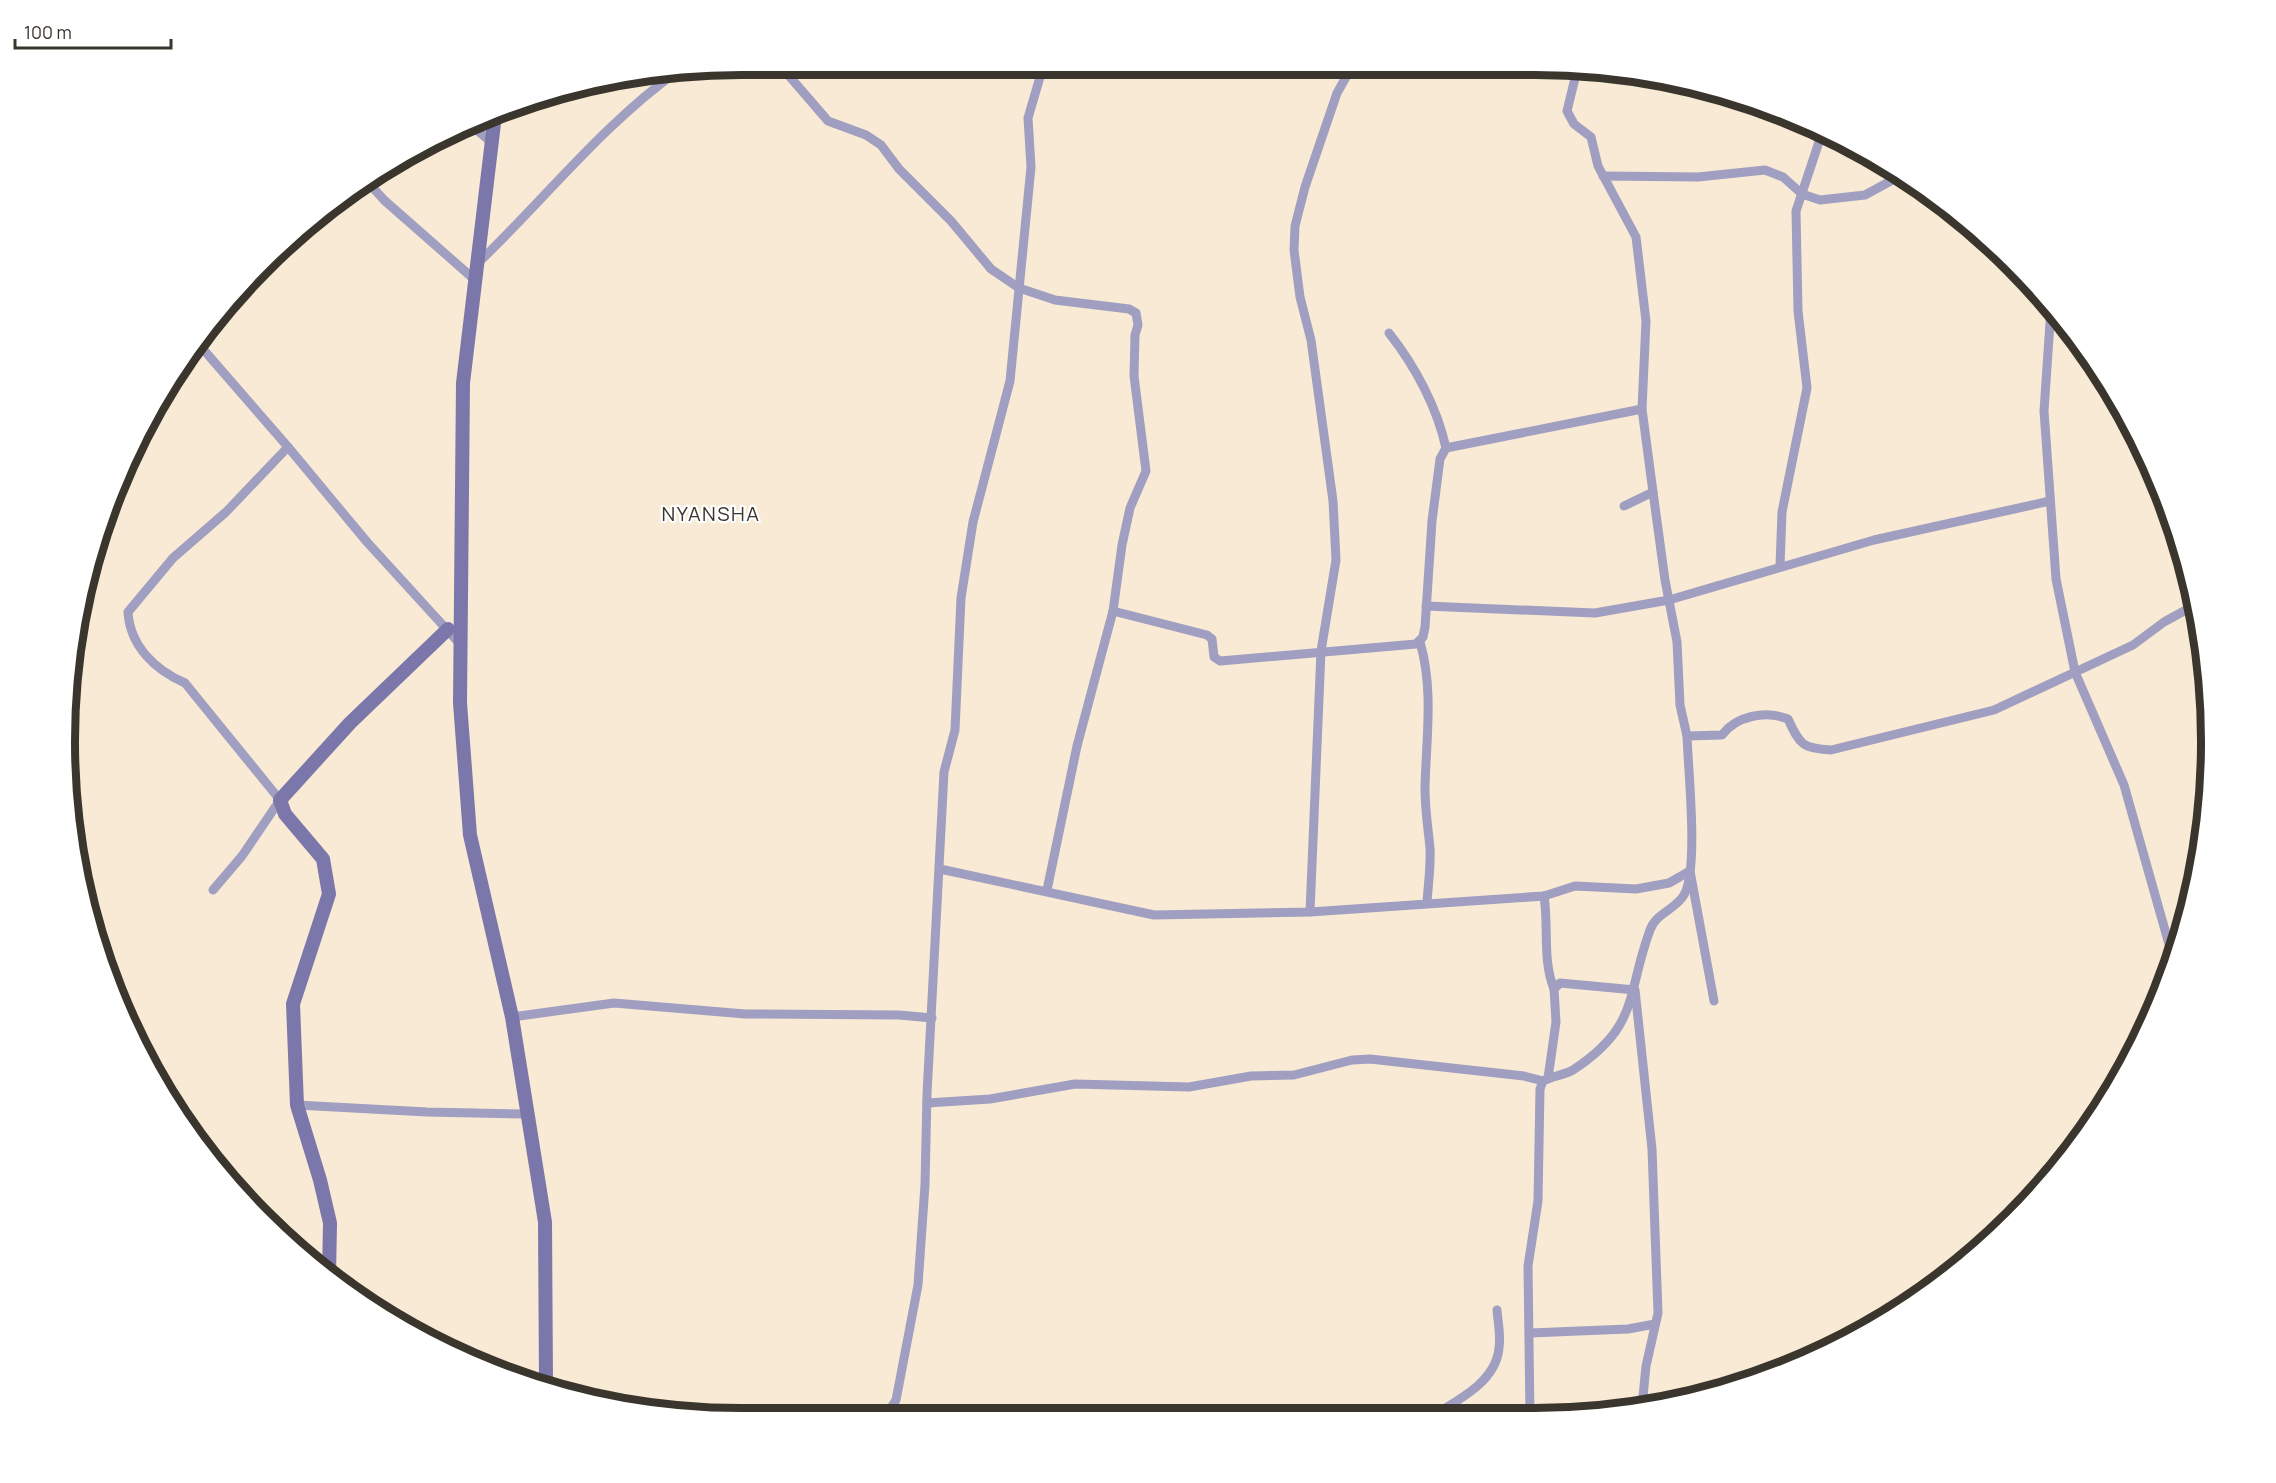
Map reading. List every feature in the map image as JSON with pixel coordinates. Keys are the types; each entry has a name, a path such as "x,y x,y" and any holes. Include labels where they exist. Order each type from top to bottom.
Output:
{"street":[{"path":"788,75 828,121 866,135 881,145 899,169 951,220 991,269 1018,288 1055,300 1129,309 1136,313 1138,318 1135,335 1134,376 1146,471 1130,508 1122,545 1113,611 1077,746 1047,890"},
{"path":"891,1408 896,1400 918,1285 926,1173 927,1103 944,772 955,730 961,598 973,522 1010,381 1031,167 1028,118 1041,75"},
{"path":"1310,912 1321,651 1336,560 1333,501 1311,340 1300,297 1294,250 1295,226 1305,188 1337,93 1347,75"},
{"path":"927,1103 990,1099 1075,1084 1189,1087 1251,1076 1294,1075 1352,1060 1370,1059 1546,1080 1570,1072 1610,1040 1629,1009 1654,920 1677,904 1685,894 1690,871 1692,842 1687,736 1680,705 1677,642 1642,409 1646,321 1636,237 1598,166 1591,136 1574,124 1567,111 1576,76"},
{"path":"476,265 523,221 591,144 665,80"},
{"path":"493,123 463,383 460,703 470,835 512,1017 545,1222 546,1378"},
{"path":"477,130 490,141"},
{"path":"1780,566 1782,512 1807,388 1797,300 1796,211 1820,140"},
{"path":"1604,176 1698,177 1765,170 1784,177 1802,194 1820,200 1864,195 1893,180"},
{"path":"372,187 474,280"},
{"path":"2050,320 2044,411 2056,579 2075,672 2124,784 2169,945"},
{"path":"1389,333 1401,348 1436,412 1446,448 1440,459 1434,502 1425,627 1420,642 1426,662 1429,729 1425,787 1426,830 1430,847 1427,903"},
{"path":"203,349 367,542 460,644"},
{"path":"1446,448 1642,409"},
{"path":"288,447 226,512 173,558 128,612 129,627 150,660 168,676 185,683 280,800 285,814 323,859 329,894 293,1004 297,1105 320,1179 330,1223 329,1265"},
{"path":"1624,506 1653,492"},
{"path":"1426,606 1595,613 1669,600 1874,540 2050,501"},
{"path":"1687,736 1722,735 1728,727 1740,720 1776,715 1788,719 1802,744 1811,748 1831,750 1994,710 2133,645 2164,622 2188,609"},
{"path":"1113,611 1207,635 1212,639 1214,657 1220,661 1386,645 1400,648 1420,642"},
{"path":"213,890 247,848 280,800 350,723 448,629"},
{"path":"940,869 1047,890 1154,915 1310,912 1544,896 1575,886 1636,889 1669,884 1690,871"},
{"path":"1690,871 1714,1001"},
{"path":"1530,1408 1528,1266 1538,1201 1538,1127 1555,1030 1554,989 1547,966 1549,922 1544,896"},
{"path":"1554,989 1560,983 1635,990"},
{"path":"1635,990 1652,1149 1658,1313 1643,1398"},
{"path":"512,1017 614,1003 738,1014 903,1015 932,1018"},
{"path":"297,1105 428,1112 471,1111 526,1114"},
{"path":"1448,1408 1491,1372 1499,1350 1497,1310"},
{"path":"1530,1334 1628,1329 1655,1324"}],"district":[{"name":"NYANSHA","path":"711,514"}]}
